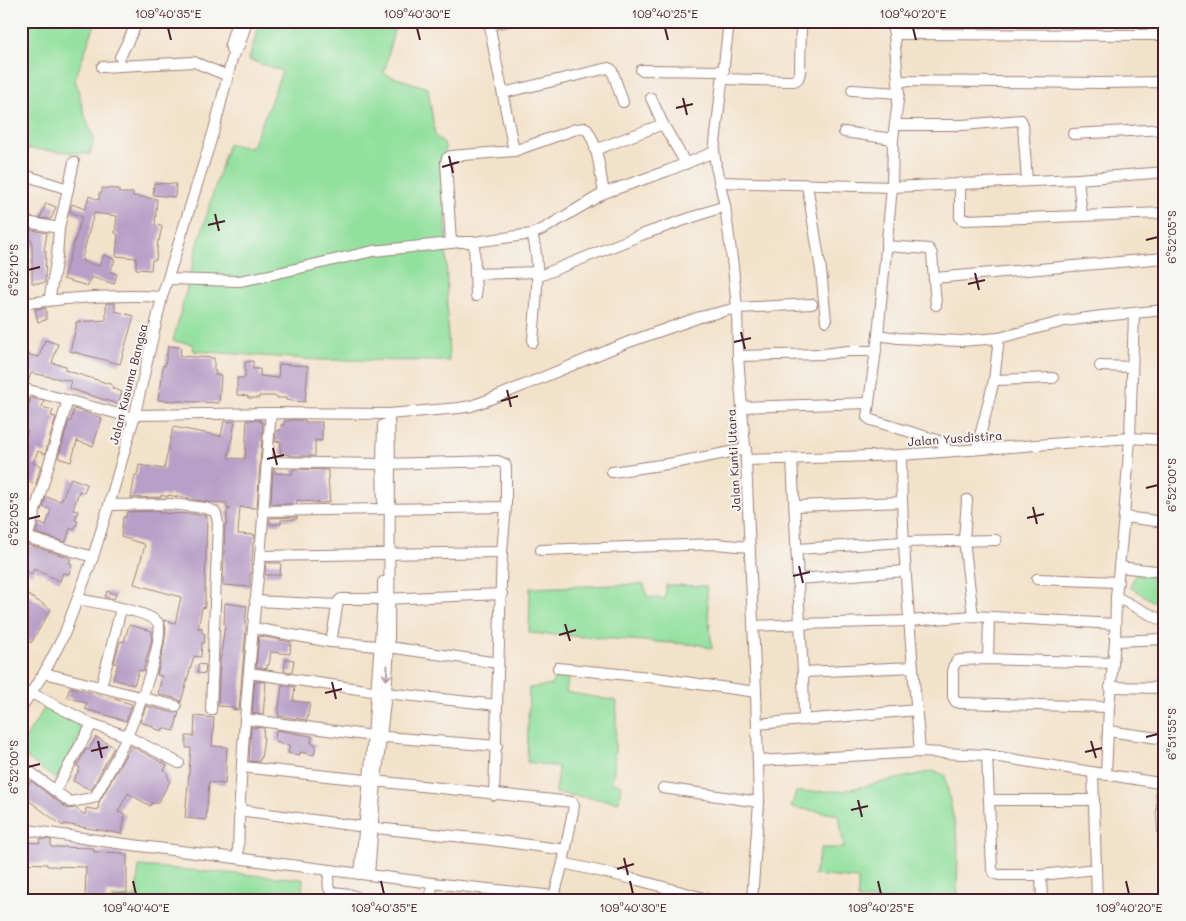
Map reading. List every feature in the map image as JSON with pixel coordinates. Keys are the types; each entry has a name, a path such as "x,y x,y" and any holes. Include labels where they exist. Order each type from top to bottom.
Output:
{"street":[{"path":"120,57 138,21"},
{"name":"Jalan Kusuma Bangsa","path":"21,708 44,673 64,635 110,505 134,417 162,297 214,130 228,76 232,55 230,46 237,21"},
{"name":"Jalan Kusuma Bangsa","path":"232,55 239,46 247,21"},
{"path":"507,21 490,23 514,151"},
{"name":"Jalan Kunti Utara","path":"729,21 714,152 725,206 737,308 738,356 746,455 754,626 759,802 752,900"},
{"path":"641,70 794,81 798,79 800,72 801,21"},
{"path":"891,21 894,34 899,93 893,140 892,187 878,335 866,415 869,419 937,440 949,451"},
{"path":"894,34 1165,35"},
{"path":"102,67 194,62 228,76"},
{"path":"502,93 608,68 612,70 623,102"},
{"path":"898,81 1165,82"},
{"path":"852,90 899,93"},
{"path":"651,98 663,124 686,164"},
{"path":"896,125 963,125 1021,120 1023,125 1027,181"},
{"path":"595,150 663,124"},
{"path":"450,243 446,158 451,156 514,151 586,128 595,150 604,193"},
{"path":"1073,134 1165,129"},
{"path":"844,132 893,140"},
{"path":"168,279 239,281 373,251 474,242 532,234 604,193 667,172 714,152"},
{"path":"49,301 58,257 59,228 74,162"},
{"path":"719,182 892,187 1078,179 1165,172"},
{"path":"21,174 68,189"},
{"path":"1078,179 1082,216"},
{"path":"960,184 960,217 962,220 1165,213"},
{"path":"807,185 821,270 826,322"},
{"path":"476,274 537,275 641,235 725,206"},
{"path":"21,221 59,228"},
{"path":"532,234 535,242 537,275 533,342"},
{"path":"474,242 476,296"},
{"path":"886,246 929,249 932,254 936,305"},
{"path":"934,278 1165,258"},
{"path":"21,304 124,296 162,297"},
{"path":"21,406 24,389 134,417 271,413 386,414 444,410 480,404 626,342 700,317 737,308 812,304"},
{"path":"878,335 898,338 960,341 999,338 1065,321 1165,310"},
{"path":"1106,775 1116,597 1130,438 1134,313"},
{"path":"977,448 994,380 999,338"},
{"path":"738,356 875,351"},
{"path":"1100,366 1132,367"},
{"path":"994,380 1053,378"},
{"path":"68,400 24,537 93,557"},
{"path":"742,407 869,402"},
{"path":"238,858 245,719 271,413"},
{"path":"364,874 385,647 387,599 386,414"},
{"name":"Jalan Yusdistira","path":"612,472 746,455 792,458 901,455 1130,438 1165,440"},
{"path":"901,455 903,542 908,621 920,752"},
{"path":"792,458 804,719"},
{"path":"266,462 386,464 501,462 506,466 494,795"},
{"path":"968,500 964,540 972,616"},
{"path":"795,506 902,502"},
{"path":"110,505 171,504 205,508 214,511 216,514 218,523 211,710"},
{"path":"263,510 506,507"},
{"path":"1124,517 1165,522"},
{"path":"796,549 903,542 996,540"},
{"path":"541,550 716,544 749,547"},
{"path":"260,556 502,552"},
{"path":"1119,567 1165,572"},
{"path":"798,579 905,571"},
{"path":"1037,579 1118,582"},
{"path":"332,642 338,600 502,594"},
{"path":"1116,597 1165,622"},
{"path":"21,765 70,802 96,797 127,736 142,697 154,657 159,631 157,621 151,617 78,599"},
{"path":"256,600 337,605"},
{"path":"101,686 121,609"},
{"path":"754,626 908,621 972,616 1115,624"},
{"path":"988,659 989,617"},
{"path":"253,628 332,642 385,647 498,664"},
{"path":"1115,640 1165,638"},
{"path":"1109,707 960,704 953,697 953,667 960,660 988,659 1113,663"},
{"path":"803,672 913,667"},
{"path":"558,668 650,677 756,692"},
{"path":"44,673 176,706"},
{"path":"249,673 381,692 497,705"},
{"path":"1110,687 1165,688"},
{"path":"31,693 92,724 127,736 179,763"},
{"path":"757,724 917,710"},
{"path":"245,719 377,736 496,746"},
{"path":"55,791 92,724"},
{"path":"1108,731 1165,738"},
{"path":"758,761 920,752 987,755 1163,784 1165,879"},
{"path":"987,755 993,872 1000,875 1041,875 1096,869"},
{"path":"21,829 432,884 554,898 566,850 574,806 572,802 242,767"},
{"path":"1093,773 1097,900"},
{"path":"663,788 759,802"},
{"path":"989,800 1094,800"},
{"path":"239,810 566,850"},
{"path":"563,863 638,880 711,900"},
{"path":"330,870 328,888 334,892 355,896 357,900"},
{"path":"1041,875 1042,900"},
{"path":"428,900 431,896 432,884"}],"green space":[{"path":"21,21 96,21 75,79 84,113 94,139 90,154 21,148"},
{"path":"260,21 396,21 384,74 428,88 435,135 445,145 449,361 320,360 194,351 193,344 173,341 200,237 228,144 251,148 282,71 249,60"},
{"path":"1135,575 1165,577 1165,594 1160,593 1154,602 1130,587"},
{"path":"644,584 647,597 665,599 666,585 706,586 712,649 701,645 529,633 530,588"},
{"path":"556,671 569,672 566,692 617,701 614,772 611,782 621,785 619,802 556,793 558,767 527,762 529,688 552,685"},
{"path":"46,706 86,726 56,780 21,753 21,745"},
{"path":"933,771 945,775 958,842 957,891 964,900 858,900 858,879 814,875 821,848 844,848 839,815 791,807 796,792 842,791"},
{"path":"139,866 303,879 302,900 112,900 112,898 136,897"}],"building":[{"path":"154,183 176,184 175,197 153,195"},
{"path":"102,188 119,189 119,193 133,193 133,196 157,199 155,225 162,226 158,240 156,260 152,260 151,270 136,269 136,258 116,256 118,234 115,233 117,216 94,213 82,261 99,266 104,255 115,260 110,272 117,274 114,284 91,277 88,286 63,279 82,217 70,212 72,204 85,209 89,196 99,200 99,193 102,193"},
{"path":"46,203 56,207 51,219 40,218"},
{"path":"21,228 47,233 44,251 46,251 45,283 32,283 32,240 21,238"},
{"path":"106,303 115,303 115,311 134,316 120,364 70,351 76,322 106,320"},
{"path":"46,308 46,320 38,322 35,309"},
{"path":"45,340 58,344 52,363 66,366 65,370 113,385 112,388 122,392 118,404 69,388 71,381 31,373 28,383 21,381 21,353 39,357"},
{"path":"168,346 181,347 180,356 214,358 215,375 221,375 219,403 158,400"},
{"path":"253,361 253,369 260,369 260,376 278,378 279,364 308,366 305,402 286,400 286,398 277,398 277,396 248,398 248,396 237,395 237,378 245,378 245,362"},
{"path":"31,398 44,401 42,407 53,410 51,416 56,417 45,454 38,451 33,463 41,466 36,484 24,480 26,474 21,472 21,451 28,431 21,429 23,422 21,420"},
{"path":"74,409 102,418 93,446 77,441 71,462 58,458"},
{"path":"247,420 260,420 260,422 263,422 257,508 240,507 238,534 255,535 250,587 223,585 225,524 227,525 227,510 231,509 227,508 227,503 208,502 168,495 168,497 161,495 161,497 131,498 135,475 137,475 139,465 164,469 173,427 221,436 224,421 235,422 228,458 245,459"},
{"path":"284,421 322,422 322,441 315,440 315,456 294,456 280,453 281,441 275,442 276,431 281,430 281,425 284,425"},
{"path":"273,469 275,469 275,473 292,474 293,469 328,470 330,502 320,503 297,500 297,504 271,504"},
{"path":"71,478 87,484 84,493 79,491 73,510 78,511 75,520 78,521 74,530 70,528 66,542 36,533 39,523 46,526 51,509 43,507 46,497 61,501"},
{"path":"159,511 158,513 207,516 205,607 202,608 198,628 202,628 202,633 205,634 204,643 202,643 201,657 194,656 181,702 178,699 158,694 162,676 157,675 166,630 164,620 175,623 181,597 134,584 145,545 121,537 123,517 126,517 127,512"},
{"path":"297,517 297,519 281,520 281,524 270,524 270,518"},
{"path":"25,544 71,558 69,563 72,564 69,574 63,573 60,581 34,569 32,574 21,569 21,545 24,546"},
{"path":"266,563 281,563 280,575 265,575"},
{"path":"21,591 51,609 31,643 21,637"},
{"path":"107,591 116,594 114,599 105,597"},
{"path":"225,603 247,606 239,710 233,709 234,707 218,706"},
{"path":"129,625 152,631 151,643 143,671 139,670 134,685 113,679 118,664 114,663 120,641 124,642"},
{"path":"259,636 291,642 290,654 271,652 267,669 256,667"},
{"path":"286,659 294,660 292,672 284,671"},
{"path":"198,664 206,665 205,674 198,673"},
{"path":"255,681 266,682 263,715 252,713"},
{"path":"282,685 295,687 293,701 310,703 307,720 278,716"},
{"path":"70,687 132,704 126,721 85,709 87,703 67,697"},
{"path":"146,706 174,713 179,712 174,731 163,728 162,731 140,722"},
{"path":"195,716 214,718 212,746 227,747 225,784 209,782 206,820 185,818 191,748 186,748 186,736 194,736"},
{"path":"251,727 264,728 261,759 259,762 249,761"},
{"path":"276,730 312,736 311,743 316,744 314,755 300,752 300,755 288,753 290,745 280,744 280,742 275,741"},
{"path":"96,737 114,747 91,790 73,781 80,768 77,766 86,749 89,750"},
{"path":"131,746 167,765 164,770 168,773 170,781 158,803 152,803 150,806 128,793 118,812 125,814 122,834 64,824 63,826 21,795 31,781 68,809 75,808 85,815 86,808 98,810 99,802"},
{"path":"40,839 51,840 51,847 94,848 94,852 123,853 123,855 127,855 127,893 106,893 106,900 85,900 86,867 21,863 21,842 40,843"}]}
